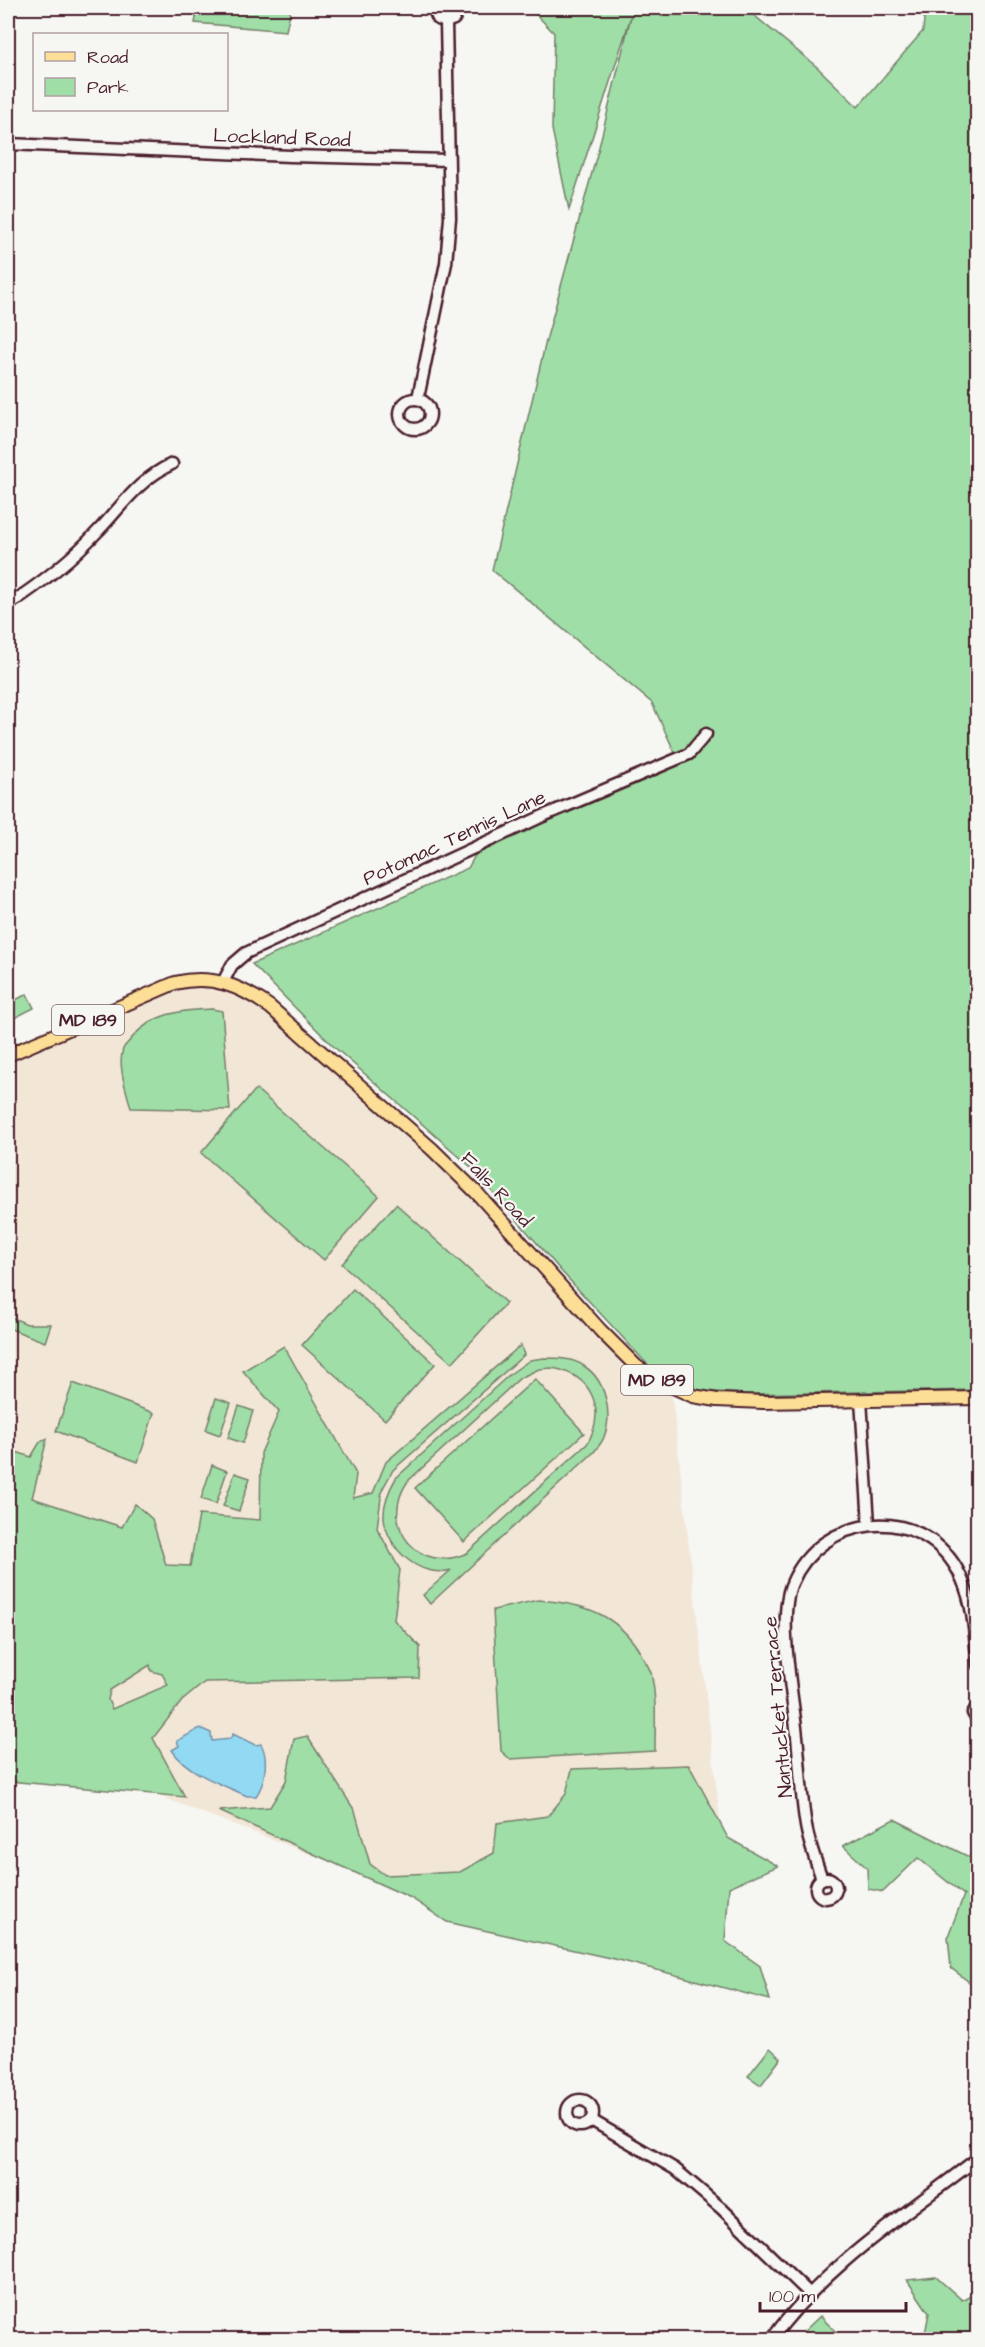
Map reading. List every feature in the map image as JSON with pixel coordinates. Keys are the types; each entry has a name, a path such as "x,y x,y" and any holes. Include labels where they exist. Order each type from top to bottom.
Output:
{"main road":[{"name":"Falls Road","path":"8,1055 168,985 188,980 223,982 250,994 270,1007 432,1149 476,1192 601,1331 636,1366 653,1378 693,1396 717,1400 978,1398"}],"street":[{"path":"433,8 438,19 446,22 454,19 459,8"},
{"path":"418,398 446,263 450,218 447,160 446,22"},
{"name":"Lockland Road","path":"8,144 285,156 447,160"},
{"path":"8,605 64,564 98,532 135,488 156,471 172,464"},
{"name":"Potomac Tennis Lane","path":"223,982 232,965 246,953 543,816 689,754 706,734"},
{"path":"861,1400 869,1524"},
{"name":"Nantucket Terrace","path":"822,1879 810,1846 806,1825 785,1606 791,1583 808,1557 835,1536 869,1524 901,1528 929,1540 946,1554 956,1567 974,1602 978,1665"},
{"path":"978,1705 973,1713 978,1721"},
{"path":"591,2120 652,2153 682,2174 809,2293"},
{"path":"771,2340 809,2293 846,2261 978,2158"}],"shaded area":[{"path":"188,980 250,994 432,1149 601,1331 671,1388 724,1854 414,1894 107,1776 8,1772 8,1055"}],"green space":[{"path":"198,8 291,8 286,31 195,23"},
{"path":"530,8 745,8 817,67 858,107 923,31 925,8 977,8 977,1390 747,1394 700,1391 649,1366 562,1272 470,1166 333,1046 252,964 468,868 485,838 676,755 652,703 492,570 546,341 599,147 631,16 569,210 552,129 554,33"},
{"path":"27,994 34,1008 8,1021 8,1004"},
{"path":"190,1010 222,1011 230,1110 131,1108 121,1063 125,1046 140,1030 158,1018"},
{"path":"256,1089 379,1196 324,1260 201,1153"},
{"path":"396,1204 506,1303 452,1363 342,1264"},
{"path":"353,1289 435,1364 385,1420 302,1345"},
{"path":"8,1316 27,1324 51,1324 45,1342 8,1328"},
{"path":"521,1345 524,1355 393,1470 382,1490 377,1528 400,1570 394,1620 420,1647 419,1678 205,1682 182,1701 153,1738 185,1797 8,1781 8,1449 31,1457 40,1442 47,1439 32,1498 122,1527 135,1504 152,1519 166,1565 190,1566 199,1515 260,1520 261,1453 279,1412 243,1371 284,1346 356,1474 353,1498 373,1493 386,1462","holes":["150,1665 151,1671 162,1674 168,1685 112,1709 108,1700 110,1690"]},
{"path":"559,1358 570,1360 580,1363 592,1372 606,1398 608,1418 603,1439 593,1453 430,1604 423,1595 451,1570 439,1572 417,1566 398,1550 386,1530 384,1518 384,1508 389,1492 396,1478 510,1374 530,1360","holes":["552,1368 566,1372 586,1386 595,1406 596,1418 587,1444 467,1553 449,1558 433,1558 419,1552 408,1542 401,1529 398,1514 400,1497 408,1481 520,1378 539,1369"]},
{"path":"535,1379 584,1433 464,1542 415,1488"},
{"path":"73,1383 154,1413 138,1462 56,1431"},
{"path":"216,1398 231,1403 220,1435 206,1430"},
{"path":"239,1406 253,1411 243,1443 228,1438"},
{"path":"212,1465 227,1471 216,1504 201,1499"},
{"path":"235,1473 250,1478 239,1511 223,1506"},
{"path":"538,1600 569,1604 596,1612 609,1619 631,1639 649,1668 653,1682 655,1751 510,1759 501,1751 493,1610"},
{"path":"307,1736 355,1811 370,1864 385,1875 460,1872 494,1853 497,1823 548,1816 566,1794 572,1769 689,1765 728,1838 778,1866 729,1887 725,1941 760,1966 770,2000 619,1960 447,1922 411,1898 219,1811 270,1807 286,1781 294,1739"},
{"path":"894,1819 977,1861 977,1988 951,1968 948,1936 964,1895 918,1858 883,1892 868,1889 867,1868 843,1846"},
{"path":"770,2048 781,2058 761,2085 748,2076"},
{"path":"936,2277 962,2300 977,2291 977,2339 924,2339 929,2313 907,2280"},
{"path":"820,2316 843,2339 800,2339 798,2337"}],"water":[{"path":"200,1728 211,1733 212,1741 230,1739 233,1734 255,1745 261,1744 265,1756 265,1771 262,1785 256,1796 247,1796 196,1772 172,1750 179,1746 177,1741"}]}
